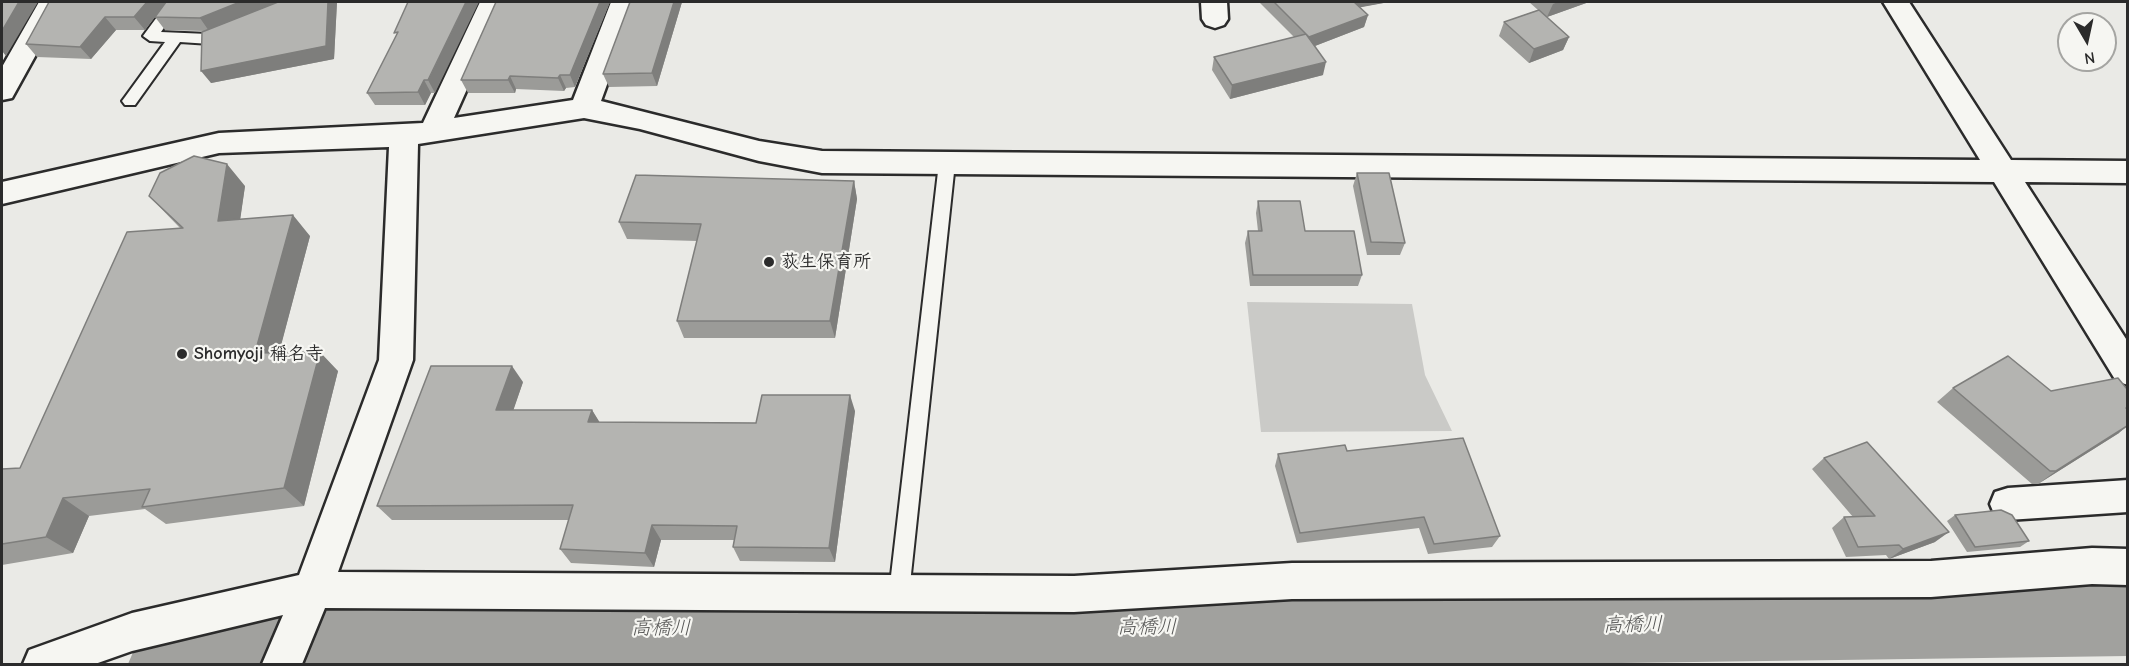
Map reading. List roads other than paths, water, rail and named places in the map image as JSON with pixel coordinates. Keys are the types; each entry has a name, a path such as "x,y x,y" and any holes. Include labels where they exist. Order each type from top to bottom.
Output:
{"street":[{"path":"2,91 52,2"},
{"path":"282,664 313,590 396,360 419,134 493,2"},
{"path":"584,108 624,2"},
{"path":"1896,2 2127,370"},
{"path":"2,193 219,143 419,134 584,108 640,119 759,151 822,162 2127,172"},
{"path":"2008,504 2127,496"},
{"path":"43,664 132,632 313,590 1074,594 1292,581 1931,579 2092,566 2127,567"}],"lane":[{"path":"175,2 150,36 210,39 239,26"},
{"path":"130,101 176,37"},
{"path":"898,593 947,163"}],"waterway":[{"name":"高橋川","path":"169,664 360,628 1549,626 2128,618"}],"place":[{"name":"荻生保育所","path":"769,262"},
{"name":"Shomyoji 稱名寺","path":"182,354"}]}
